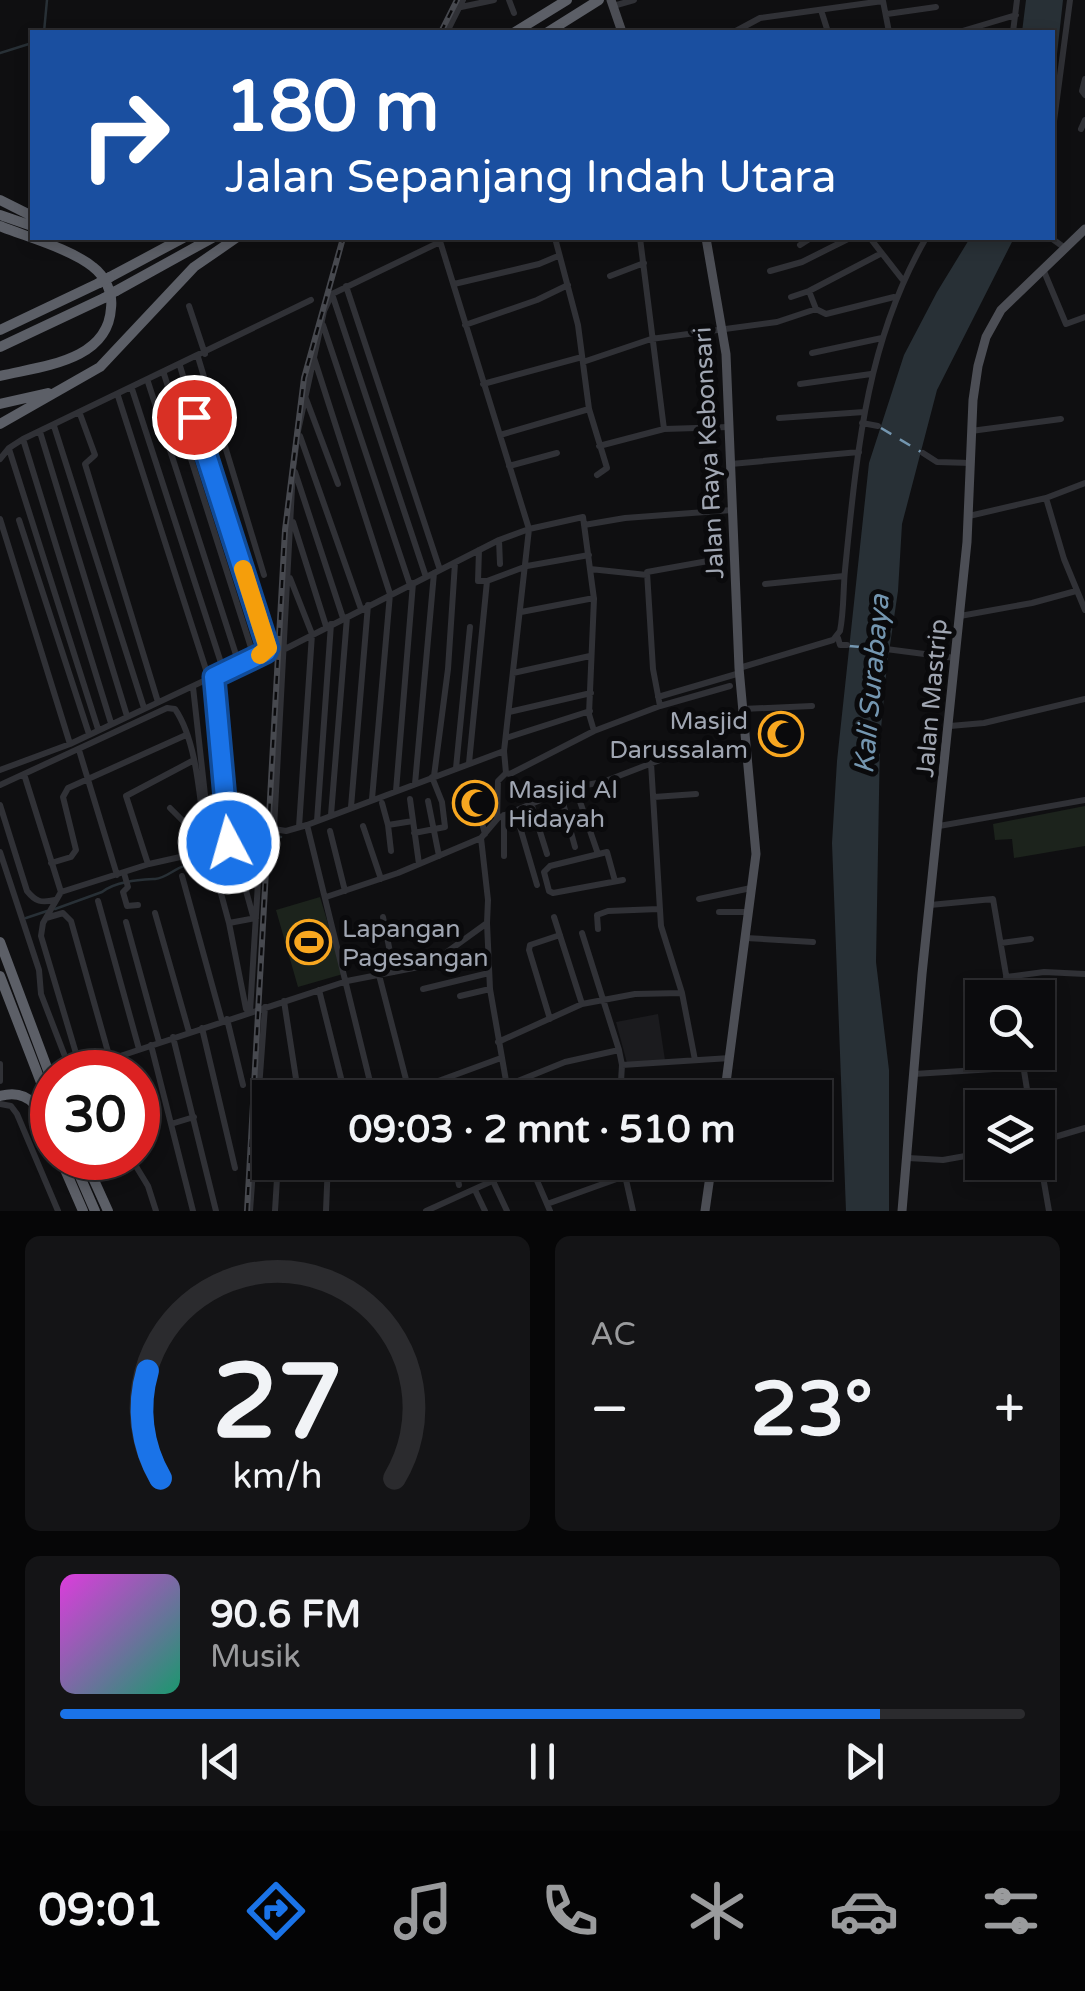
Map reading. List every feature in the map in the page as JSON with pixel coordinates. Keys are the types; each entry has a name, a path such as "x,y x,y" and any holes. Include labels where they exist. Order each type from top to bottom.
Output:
{"highway":[{"path":"518,30 567,0"},
{"path":"551,30 599,0"},
{"path":"0,200 30,215"},
{"path":"0,215 30,225"},
{"path":"0,226 30,239"},
{"path":"0,376 63,362 84,353 105,329 112,302 109,288 93,267 32,240"},
{"path":"0,330 179,240"},
{"path":"0,347 116,292 208,240"},
{"path":"0,424 82,379 114,354 194,267 233,240"},
{"path":"0,404 31,398 82,379"},
{"path":"0,942 41,1050"},
{"path":"0,976 30,1054"},
{"path":"0,1096 18,1094 30,1100"},
{"path":"70,1180 83,1211"},
{"path":"82,1180 95,1211"},
{"path":"94,1180 108,1211"}],"main road":[{"path":"612,3 621,30"},
{"name":"Jalan Mastrip","path":"902,1211 970,516 978,366 986,337 1008,301 1083,235"},
{"name":"Jalan Raya Kebonsari","path":"706,240 723,328 739,670 755,843 750,912 727,1080"},
{"path":"704,1211 709,1180"}],"street":[{"path":"448,30 461,4 494,0"},
{"path":"509,0 514,13"},
{"path":"612,3 634,0"},
{"path":"738,30 760,18 883,0 889,30"},
{"path":"1013,30 1018,0"},
{"path":"1055,113 1070,0"},
{"path":"887,14 936,7"},
{"path":"821,10 827,30"},
{"path":"967,30 1016,15"},
{"path":"1085,78 1085,95"},
{"path":"1080,129 1085,120"},
{"path":"504,752 303,826 286,831 274,828 294,469 298,431 322,321 332,294 440,240 529,529 504,752 500,817 504,856"},
{"path":"555,240 568,284 589,409 607,470 598,475"},
{"path":"640,240 664,428"},
{"path":"800,245 808,240"},
{"path":"770,271 802,262 846,240"},
{"path":"874,240 880,254 902,279"},
{"path":"848,645 840,644 838,636 871,374 902,279 925,240"},
{"path":"1054,240 1065,248"},
{"path":"792,297 880,254"},
{"path":"453,284 558,256"},
{"path":"610,276 644,263"},
{"path":"1044,269 1066,324 1085,317"},
{"path":"465,325 536,300 568,284"},
{"path":"346,286 433,573 415,784"},
{"path":"809,291 816,309 826,314 896,296"},
{"path":"332,294 433,573"},
{"path":"0,460 8,448 23,440 312,300"},
{"path":"189,306 264,575"},
{"path":"483,384 651,339 777,322 816,309"},
{"path":"322,321 412,584 396,791"},
{"path":"812,354 882,338"},
{"path":"313,357 390,594 372,798"},
{"path":"0,770 70,744 267,651 180,366"},
{"path":"164,374 254,658"},
{"path":"800,384 871,374"},
{"path":"148,382 238,664"},
{"path":"132,390 224,672"},
{"path":"305,395 338,484"},
{"path":"118,396 212,678 229,843"},
{"path":"500,436 589,409"},
{"path":"779,418 864,412"},
{"path":"80,414 95,455 85,464 158,702"},
{"path":"972,431 1060,419"},
{"path":"862,423 878,426"},
{"path":"54,426 144,708"},
{"path":"598,446 664,428 729,427"},
{"path":"298,431 364,607 351,806"},
{"path":"40,432 127,716"},
{"path":"23,440 111,723"},
{"path":"8,448 98,729"},
{"path":"731,464 859,452"},
{"path":"510,466 557,453"},
{"path":"923,453 937,462 971,463"},
{"path":"294,469 345,617 331,815"},
{"path":"970,516 1046,498 1085,483"},
{"path":"74,493 92,488"},
{"path":"1046,498 1085,610"},
{"path":"584,525 734,510"},
{"path":"284,649 499,540 583,517 594,598 590,656 594,731"},
{"path":"291,518 329,625 317,821"},
{"path":"0,519 70,744"},
{"path":"19,520 89,734"},
{"path":"499,540 500,564"},
{"path":"479,550 478,581 527,566 589,555"},
{"path":"659,702 647,576 650,570 708,560"},
{"path":"414,833 444,828 434,778 448,669 455,562"},
{"path":"590,569 647,576"},
{"path":"288,572 312,634 303,826 326,897 370,1080"},
{"path":"765,584 844,576"},
{"path":"469,764 487,581"},
{"path":"959,616 1076,591"},
{"path":"522,612 594,598"},
{"path":"456,768 470,627"},
{"path":"504,774 659,702 838,636"},
{"path":"886,649 956,658"},
{"path":"513,673 590,656"},
{"path":"193,686 209,850"},
{"path":"659,702 730,686"},
{"path":"509,712 591,693"},
{"path":"950,726 994,721 1085,699"},
{"path":"742,708 812,706"},
{"path":"0,785 168,708 177,712 194,760 209,850"},
{"path":"506,738 590,711"},
{"path":"51,862 70,857 76,850 63,797 68,788 186,735"},
{"path":"326,897 439,856 483,836 500,817 560,792 603,782 678,753 745,744"},
{"path":"78,750 128,887 123,892 127,906 138,905"},
{"path":"148,864 126,796 194,760"},
{"path":"651,763 660,926 682,994 695,1060"},
{"path":"24,774 62,892"},
{"path":"575,787 598,854"},
{"path":"560,792 575,847"},
{"path":"654,798 696,794"},
{"path":"410,799 418,864"},
{"path":"939,826 1085,800"},
{"path":"428,801 439,856"},
{"path":"382,802 391,851"},
{"path":"531,803 547,854"},
{"path":"0,806 27,891 34,900 63,913 70,921 107,1050"},
{"path":"170,808 184,821 201,816"},
{"path":"516,810 537,885"},
{"path":"480,816 488,900 490,989 504,1080"},
{"path":"444,820 458,819"},
{"path":"388,825 413,821"},
{"path":"363,826 381,880"},
{"path":"74,1050 41,936 62,892 124,877 148,864 216,850 260,830 248,1012"},
{"path":"330,832 346,892"},
{"path":"235,851 254,918"},
{"path":"0,852 41,977 41,994 63,1050"},
{"path":"609,852 619,880 549,890 546,868 598,854 609,852"},
{"path":"213,864 248,1012"},
{"path":"182,876 244,1085"},
{"path":"699,899 752,888"},
{"path":"930,905 991,897 1007,980"},
{"path":"98,901 139,1049"},
{"path":"598,929 597,915 608,911 659,909"},
{"path":"719,912 750,912"},
{"path":"155,913 189,1032"},
{"path":"383,917 394,972"},
{"path":"554,917 582,1004"},
{"path":"229,923 254,918"},
{"path":"126,922 193,1211"},
{"path":"136,1050 347,981 432,964 487,922"},
{"path":"582,933 619,1050 621,1080"},
{"path":"550,1019 529,950 530,945 560,935"},
{"path":"746,938 812,942"},
{"path":"1000,943 1031,939"},
{"path":"423,989 489,972"},
{"path":"1006,977 1044,972 1085,974"},
{"path":"380,975 406,1080"},
{"path":"460,996 490,989"},
{"path":"319,990 342,1080"},
{"path":"498,1042 582,1004 682,994"},
{"path":"284,1002 296,1080"},
{"path":"250,1211 265,1008"},
{"path":"202,1028 236,1168"},
{"path":"173,1037 216,1211"},
{"path":"518,1080 565,1062 619,1050"},
{"path":"439,1080 500,1058"},
{"path":"622,1065 730,1058"},
{"path":"0,1064 0,1081"},
{"path":"914,1074 977,1070"},
{"path":"0,1104 11,1106 17,1114 58,1211"},
{"path":"171,1124 194,1117"},
{"path":"1055,1139 1085,1128"},
{"path":"908,1158 943,1160 965,1156"},
{"path":"144,1180 156,1211"},
{"path":"275,1211 277,1180"},
{"path":"326,1211 327,1180"},
{"path":"458,1180 460,1189"},
{"path":"537,1180 548,1207 615,1180"},
{"path":"626,1180 633,1211"},
{"path":"1044,1180 1049,1211"},
{"path":"426,1211 460,1189 475,1189 493,1181 507,1211"},
{"path":"475,1189 485,1211"},
{"path":"448,1199 454,1211"}],"shaded area":[{"path":"1085,806 1085,846 1014,858 1012,839 995,840 993,824"},
{"name":"Lapangan Pagesangan","path":"320,897 343,974 298,987 276,910"},
{"path":"658,1014 665,1060 627,1063 616,1022"}],"water":[{"path":"1026,0 1063,0 1055,72 1055,30 1022,30"},
{"name":"Kali Surabaya","path":"969,240 1013,240 937,390 902,524 880,739 876,962 889,1070 889,1211 846,1211 832,843 837,761 869,463 904,355"}],"waterway":[{"path":"44,30 47,0"},
{"path":"0,53 30,44"},
{"path":"55,909 121,883 159,878 189,864 223,857 255,838 281,837"},
{"path":"26,918 47,911"}],"ferry route":[{"path":"881,428 921,452"},
{"path":"849,646 886,649"}],"railway":[{"path":"442,30 457,0"},
{"path":"247,1211 285,530 304,378 342,240"}],"slow traffic":[{"path":"243,569 268,648 260,655"}],"place":[{"name":"Masjid Darussalam","path":"781,734"},
{"name":"Masjid Al Hidayah","path":"475,803"},
{"name":"Lapangan Pagesangan","path":"309,942"}],"route":[{"path":"194,417 268,648 214,677 229,843"}]}
